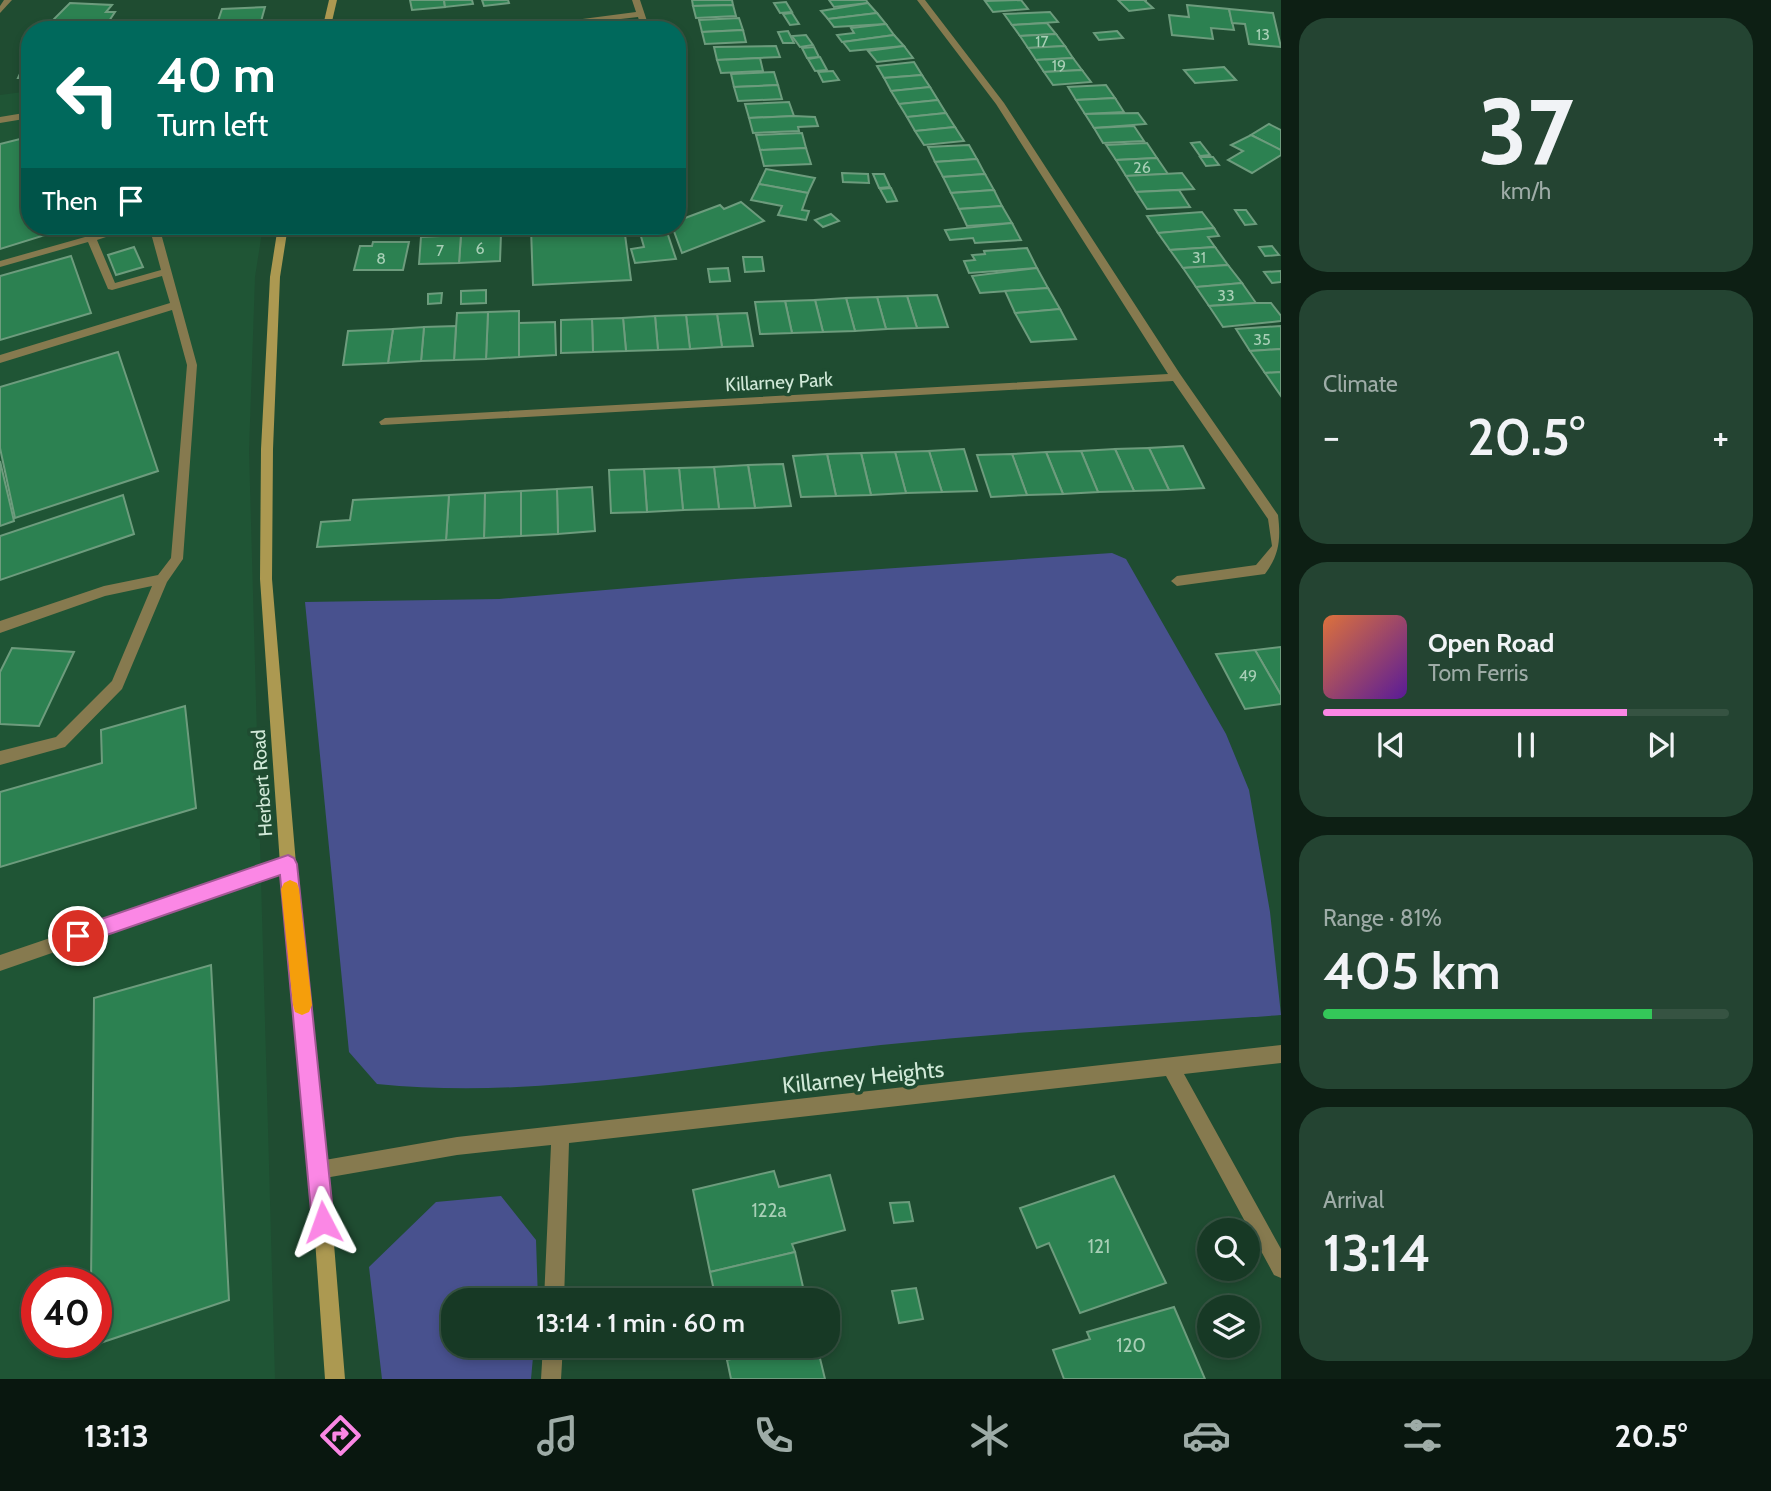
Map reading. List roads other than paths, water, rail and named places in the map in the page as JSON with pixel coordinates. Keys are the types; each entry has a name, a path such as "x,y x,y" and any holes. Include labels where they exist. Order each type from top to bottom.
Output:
{"street":[{"path":"0,11 8,0"},
{"path":"328,21 333,0"},
{"path":"636,0 644,21"},
{"path":"921,0 1000,103 1176,377 1274,518 1278,547 1259,570 1177,581"},
{"path":"581,21 642,14"},
{"path":"0,120 21,116"},
{"path":"0,264 102,235"},
{"path":"0,758 60,742 117,685 162,579 177,559 192,365 157,235"},
{"name":"Herbert Road","path":"282,235 275,277 268,423 266,579 288,864 319,1170 335,1379"},
{"path":"91,238 112,287 167,271"},
{"path":"0,359 176,305"},
{"name":"Killarney Park","path":"385,422 1176,377"},
{"path":"0,627 104,591 162,579"},
{"path":"0,963 288,864"},
{"name":"Killarney Heights","path":"319,1170 457,1146 1281,1054"},
{"path":"1171,1067 1281,1268"},
{"path":"554,1288 560,1135"},
{"path":"551,1379 552,1358"}]}
